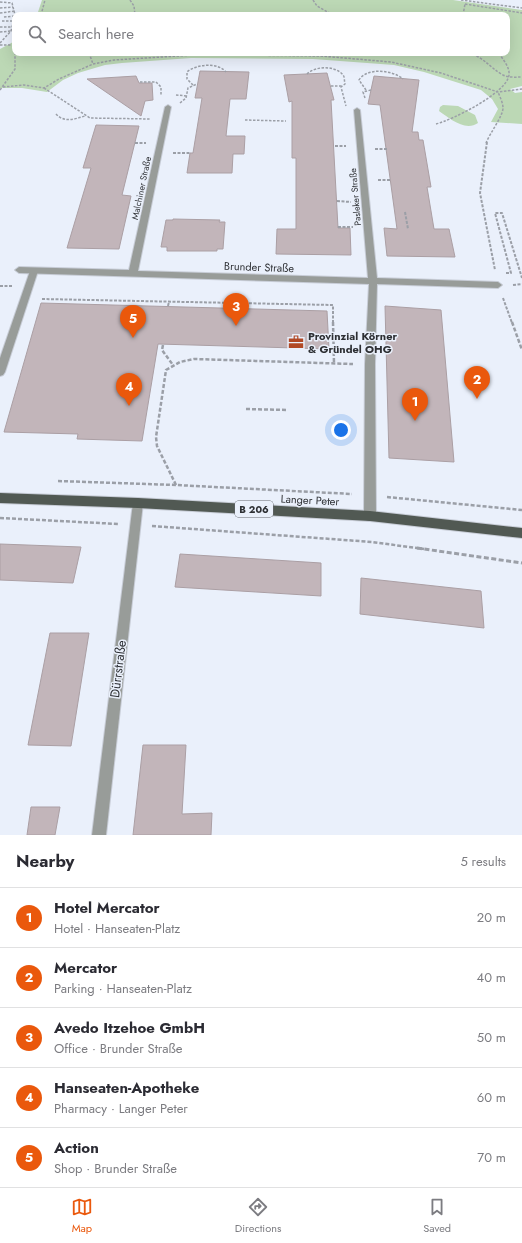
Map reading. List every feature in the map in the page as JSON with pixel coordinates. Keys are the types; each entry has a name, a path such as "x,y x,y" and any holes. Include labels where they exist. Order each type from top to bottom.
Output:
{"main road":[{"name":"Langer Peter","path":"0,498 138,503 370,516 522,533"}],"street":[{"name":"Malchiner Straße","path":"133,273 168,107"},
{"name":"Pasleker Straße","path":"357,110 373,282 370,364 370,516"},
{"name":"Brunder Straße","path":"19,270 498,285"},
{"path":"0,372 34,271"},
{"name":"Dürrstraße","path":"98,835 138,503"}],"path":[{"path":"42,12 44,0"},
{"path":"130,0 134,6 135,12"},
{"path":"313,0 317,6 327,12"},
{"path":"461,0 522,13"},
{"path":"0,2 10,2 15,11 0,13"},
{"path":"466,2 522,8"},
{"path":"464,12 466,2"},
{"path":"0,8 13,7"},
{"path":"4,17 12,16"},
{"path":"2,21 12,21"},
{"path":"0,27 12,27 11,31 0,44"},
{"path":"0,32 11,31"},
{"path":"0,44 12,45"},
{"path":"3,88 15,69 15,56"},
{"path":"90,56 93,64"},
{"path":"44,88 59,79 93,64 140,58 175,56"},
{"path":"298,56 349,58 391,62 410,65 453,76 498,92 522,89"},
{"path":"478,56 484,58 504,75 522,77"},
{"path":"436,124 446,121 498,92 506,83 509,76 509,68 501,56"},
{"path":"194,85 187,79 187,72 190,68 218,67 226,72"},
{"path":"308,74 309,71 317,68 336,70 344,76 345,84 340,88 344,103 346,106 357,110"},
{"path":"366,90 359,80 361,76 365,74 387,73 399,75 403,79"},
{"path":"140,82 152,80 160,84 162,88 161,102 168,107 184,101 187,96 188,88 197,84"},
{"path":"0,90 13,85 44,88 90,118 166,118"},
{"path":"331,86 342,86"},
{"path":"498,92 502,112 489,135 486,144 480,193 498,285 522,350"},
{"path":"56,114 59,118 66,120 86,116"},
{"path":"244,120 286,121"},
{"path":"405,212 408,229"},
{"path":"496,273 511,273 495,213 502,213 522,278"},
{"path":"25,298 333,305 334,363"},
{"path":"168,306 169,302"},
{"path":"163,345 162,350 173,365"},
{"path":"176,485 156,446 166,370 173,365 186,359 370,364"},
{"path":"246,409 288,410"},
{"path":"56,481 176,485 370,495 522,510"},
{"path":"0,518 136,525 372,542 522,564"}],"green space":[{"path":"42,0 453,0 522,10 522,86 510,89 515,93 522,92 522,124 491,122 498,109 492,99 481,90 424,72 394,65 313,59 191,58 122,63 105,65 78,73 63,80 47,92 22,88 0,88 0,49 12,43 12,56 510,56 510,12 38,12"},
{"path":"443,105 458,106 475,115 478,123 468,126 457,123 439,111 440,107"}],"building":[{"path":"200,71 249,72 246,99 230,99 226,136 245,136 244,154 233,154 232,173 187,173 190,153 193,153 202,98 195,98"},
{"path":"327,73 334,100 331,100 338,228 350,228 351,255 276,254 277,229 296,229 296,158 292,158 292,101 289,102 284,75"},
{"path":"136,76 139,83 152,83 153,100 145,101 141,116 87,79"},
{"path":"374,76 419,80 412,132 418,132 419,140 423,140 431,187 427,187 434,229 449,229 455,257 387,256 384,228 397,229 380,105 368,104"},
{"path":"96,125 139,126 122,195 131,196 119,249 67,248 91,168 83,168"},
{"path":"166,220 220,220 219,222 225,222 223,249 217,249 217,251 167,251 167,247 161,247"},
{"path":"41,303 327,311 329,349 158,344 142,441 77,439 78,434 4,432"},
{"path":"385,306 441,310 454,462 389,458"},
{"path":"0,544 81,547 73,583 0,580"},
{"path":"180,554 321,563 321,596 175,587"},
{"path":"361,578 481,591 484,628 360,614"},
{"path":"50,633 89,633 71,746 28,745"},
{"path":"143,745 186,745 182,814 212,813 211,835 133,835"},
{"path":"31,807 60,807 55,835 27,835"}],"place":[{"name":"Avedo Itzehoe GmbH","path":"236,326"},
{"name":"Action","path":"133,338"},
{"name":"Provinzial Körner & Gründel OHG","path":"296,342"},
{"name":"Mercator","path":"477,399"},
{"name":"Hanseaten-Apotheke","path":"129,406"},
{"name":"Hotel Mercator","path":"415,421"}]}
